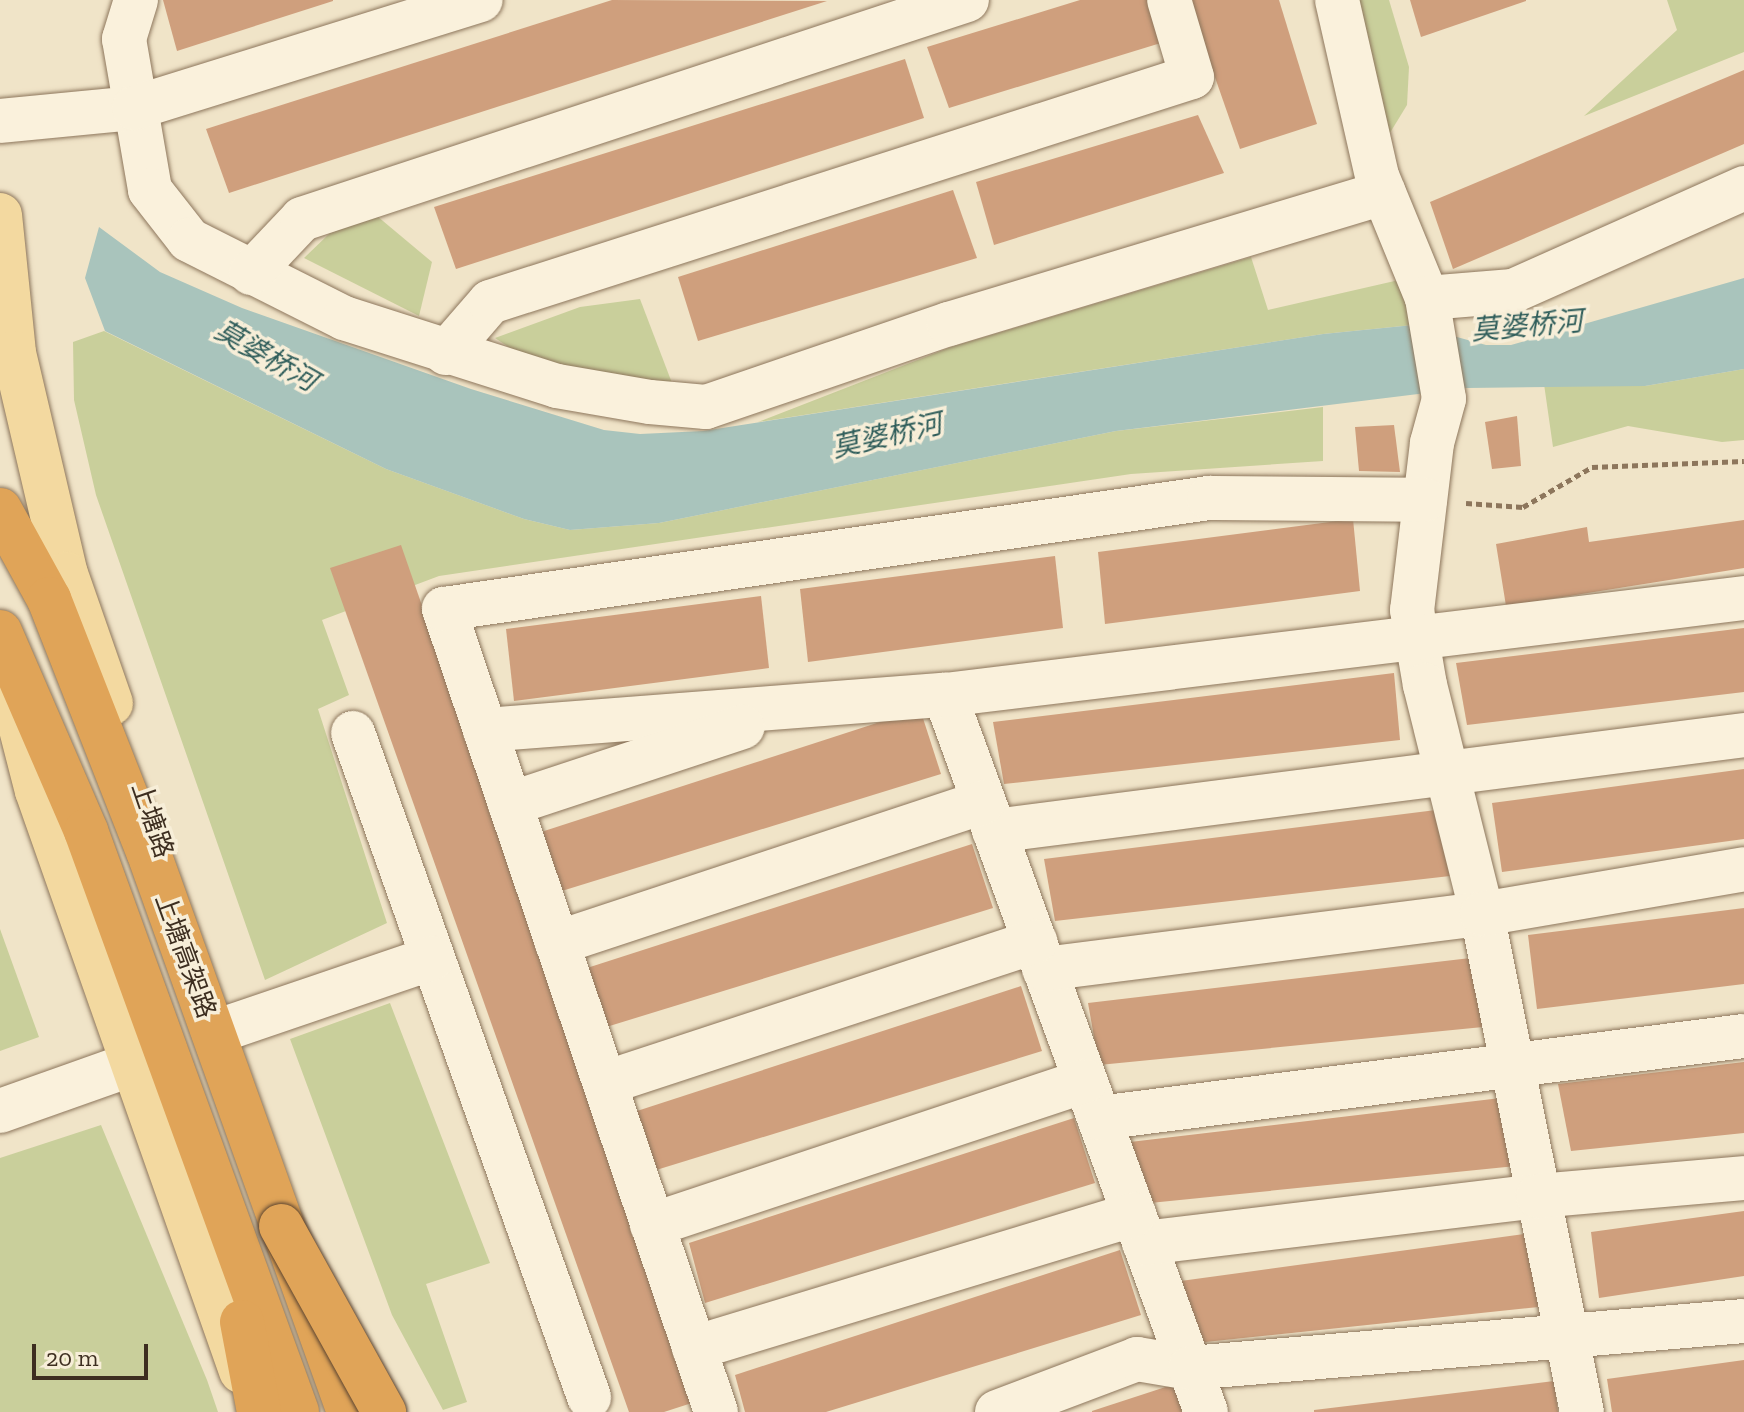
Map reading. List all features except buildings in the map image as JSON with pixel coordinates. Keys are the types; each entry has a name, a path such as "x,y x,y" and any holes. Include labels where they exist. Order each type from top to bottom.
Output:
{"highway":[{"name":"上塘高架路","path":"0,510 49,599 84,688 349,1412"},
{"name":"上塘高架路","path":"0,632 86,831 216,1178 297,1412"},
{"path":"216,1178 257,1412"},
{"path":"281,1226 384,1412"}],"main road":[{"name":"上塘路","path":"0,215 14,353 66,574 357,1412"},
{"path":"0,649 37,791 257,1412"}],"lane":[{"path":"136,0 124,39 150,190 189,240 344,318 557,386 706,407 949,324 1384,193"},
{"path":"0,121 134,108 481,0"},
{"path":"251,273 302,219 967,0"},
{"path":"446,353 490,302 1192,77 1169,0"},
{"path":"1337,0 1384,193 1430,306 1444,399 1432,443 1412,610 1482,914 1582,1412"},
{"path":"1430,306 1513,291 1744,188"},
{"path":"1624,241 1671,238 1744,213"},
{"path":"716,1412 444,609 1209,498 1425,500"},
{"path":"485,730 945,695 1744,598"},
{"path":"945,695 1206,1412"},
{"path":"510,804 806,706"},
{"path":"353,733 589,1397"},
{"path":"557,943 989,816 1448,777 1744,735"},
{"path":"605,1083 1040,956 1482,914 1744,869"},
{"path":"224,1029 432,958"},
{"path":"652,1225 1092,1100 1513,1067 1744,1036"},
{"path":"0,1111 133,1064"},
{"path":"694,1348 1139,1229 1744,1178"},
{"path":"997,1412 1137,1359 1190,1368 1568,1340 1744,1321"}],"path":[{"path":"1425,500 1523,507 1592,467 1744,461"}],"green space":[{"path":"1358,0 1389,0 1409,67 1407,105 1385,141"},
{"path":"1667,0 1744,0 1744,52 1584,116 1677,30"},
{"path":"377,216 432,262 419,316 304,258 330,233"},
{"path":"1251,257 1268,310 1399,280 1413,325 1323,334 758,422 951,347"},
{"path":"640,299 672,383 531,362 495,338 580,307"},
{"path":"104,331 386,469 524,519 570,530 659,523 1116,431 1323,407 1323,461 1131,474 439,576 322,620 349,695 318,709 387,923 265,980 96,495 74,400 73,342"},
{"path":"1744,369 1744,440 1722,442 1628,426 1553,447 1544,384 1645,386"},
{"path":"0,929 39,1037 0,1051"},
{"path":"390,1003 490,1263 426,1284 467,1402 443,1410 392,1315 290,1039"},
{"path":"101,1125 218,1412 0,1412 0,1158"}],"water":[{"name":"莫婆桥河","path":"99,227 160,272 242,308 471,389 604,430 640,434 703,431 1323,334 1413,325 1486,345 1511,345 1744,278 1744,369 1645,386 1467,388 1116,431 659,523 570,530 524,519 386,469 105,331 85,278"}]}
